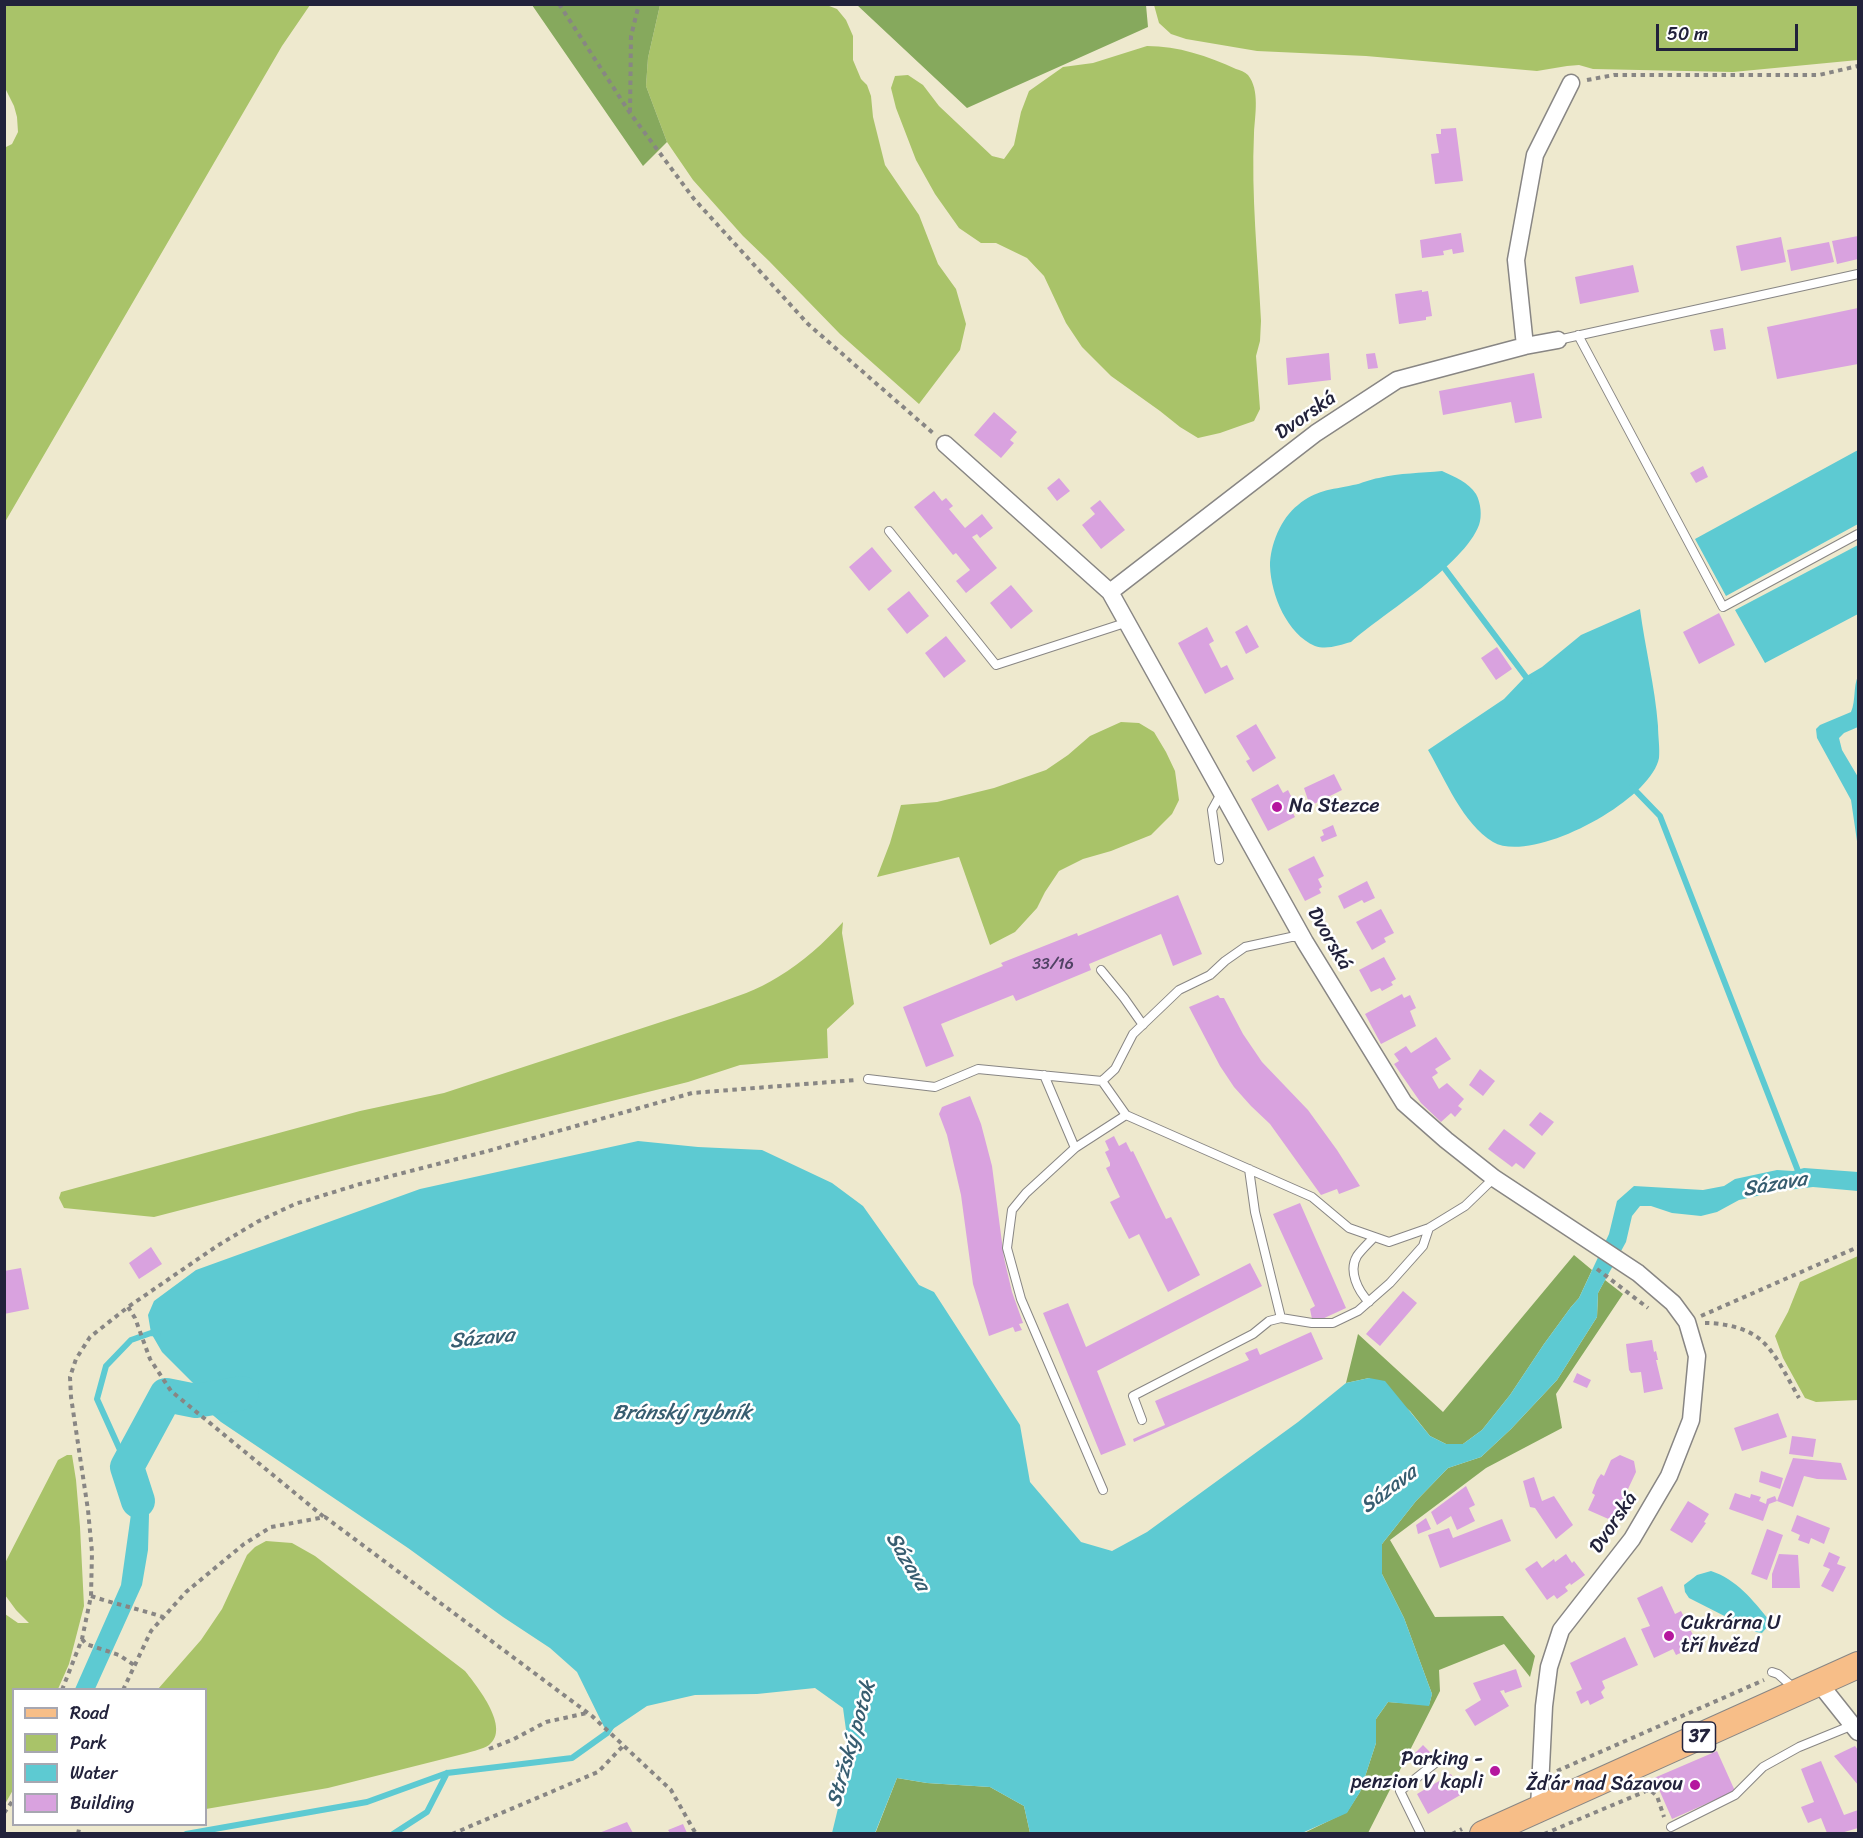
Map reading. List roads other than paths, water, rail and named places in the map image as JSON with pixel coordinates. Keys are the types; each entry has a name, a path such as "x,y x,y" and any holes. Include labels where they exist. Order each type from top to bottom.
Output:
{"main road":[{"name":"37","path":"1483,1833 1858,1665"}],"street":[{"path":"1525,346 1516,260 1535,155 1571,83"},
{"name":"Dvorská","path":"1110,592 1316,433 1397,380 1525,346 1558,340"},
{"name":"Dvorská","path":"945,444 1110,592 1129,622 1302,937 1404,1103 1494,1178 1638,1273 1673,1303 1687,1322 1697,1356 1691,1420 1669,1476 1632,1539 1561,1630 1549,1667 1544,1706 1539,1808"},
{"path":"1809,1688 1856,1728"}],"lane":[{"path":"1558,340 1858,274"},
{"path":"1578,335 1723,607 1858,534"},
{"path":"889,531 996,665 1129,622"},
{"path":"1219,860 1212,810 1222,792"},
{"path":"868,1079 935,1087 978,1069 1101,1081 1115,1069 1133,1034 1179,990 1210,975 1225,960 1245,947 1291,937 1302,937"},
{"path":"1101,970 1143,1025"},
{"path":"1044,1075 1075,1148"},
{"path":"1101,1081 1126,1115 1312,1197 1349,1228 1389,1242 1429,1228 1465,1206 1494,1178"},
{"path":"1103,1490 1021,1299 1007,1248 1012,1210 1026,1193 1075,1148 1126,1115"},
{"path":"1249,1169 1255,1212 1281,1318"},
{"path":"1142,1420 1133,1396 1253,1334 1269,1321 1281,1318 1312,1323 1333,1323 1358,1311 1390,1283 1423,1246 1429,1228"},
{"path":"1369,1302 1354,1281 1356,1258 1374,1237"},
{"path":"1775,1673 1809,1688"},
{"path":"1671,1827 1735,1795 1763,1767 1799,1747 1856,1728"},
{"path":"1422,1833 1400,1791 1439,1760"}],"water":[{"path":"1858,450 1858,524 1726,596 1695,539"},
{"path":"1442,471 1473,490 1478,498 1480,509 1479,525 1471,540 1457,556 1422,588 1351,642 1333,647 1315,646 1296,633 1277,601 1270,566 1272,549 1278,532 1292,510 1311,496 1324,491 1387,476"},
{"path":"1858,545 1858,614 1765,663 1735,610"},
{"path":"1640,609 1658,726 1659,758 1651,775 1613,810 1561,837 1534,845 1511,847 1493,842 1482,834 1464,813 1428,750 1504,699 1525,677 1542,667 1581,635"},
{"path":"1858,676 1858,727 1844,733 1839,738 1842,750 1858,777 1858,848 1851,800 1817,738 1816,729 1820,725 1851,712"},
{"name":"Bránský rybník","path":"638,1141 762,1150 832,1183 863,1206 919,1285 934,1292 1020,1425 1030,1482 1081,1542 1112,1551 1147,1532 1298,1422 1346,1383 1369,1378 1385,1381 1430,1436 1446,1444 1463,1444 1482,1430 1510,1395 1544,1344 1579,1298 1609,1234 1617,1201 1634,1186 1703,1190 1724,1186 1735,1179 1777,1170 1793,1171 1804,1168 1858,1172 1858,1191 1813,1187 1779,1191 1739,1200 1717,1212 1701,1216 1640,1206 1632,1216 1626,1242 1598,1293 1597,1317 1557,1380 1481,1457 1448,1468 1416,1501 1382,1544 1382,1574 1404,1618 1432,1694 1429,1706 1388,1702 1376,1719 1376,1743 1360,1792 1347,1813 1302,1833 1030,1833 1024,1806 990,1787 927,1783 897,1778 875,1833 832,1833 850,1759 843,1708 815,1688 757,1694 695,1695 647,1706 607,1733 577,1672 550,1648 408,1548 221,1422 196,1401 194,1384 162,1352 151,1333 148,1315 154,1301 196,1270 420,1189"},
{"path":"127,1448 141,1468 149,1515 148,1550 142,1585 95,1688 75,1688 121,1585 131,1514 118,1470 119,1461"},
{"path":"1711,1571 1736,1585 1763,1612 1769,1620 1769,1625 1762,1633 1689,1598 1684,1585 1697,1575"}],"waterway":[{"path":"1445,569 1529,681"},
{"path":"1632,787 1660,816 1800,1176"},
{"path":"125,1461 97,1399 106,1366 131,1340 151,1333 158,1334"},
{"name":"Sázava","path":"138,1501 127,1467 166,1395 196,1401 242,1393"},
{"path":"186,1834 367,1802 447,1773 572,1758 607,1733 611,1727"},
{"path":"393,1834 427,1812 447,1773"}],"place":[{"name":"Na Stezce","path":"1277,807"},
{"name":"Cukrárna U tří hvězd","path":"1669,1636"},
{"name":"Parking - penzion V kapli","path":"1495,1771"},
{"name":"Žďár nad Sázavou","path":"1695,1785"}],"water label":[{"name":"Stržský potok","path":"852,1744"}]}
